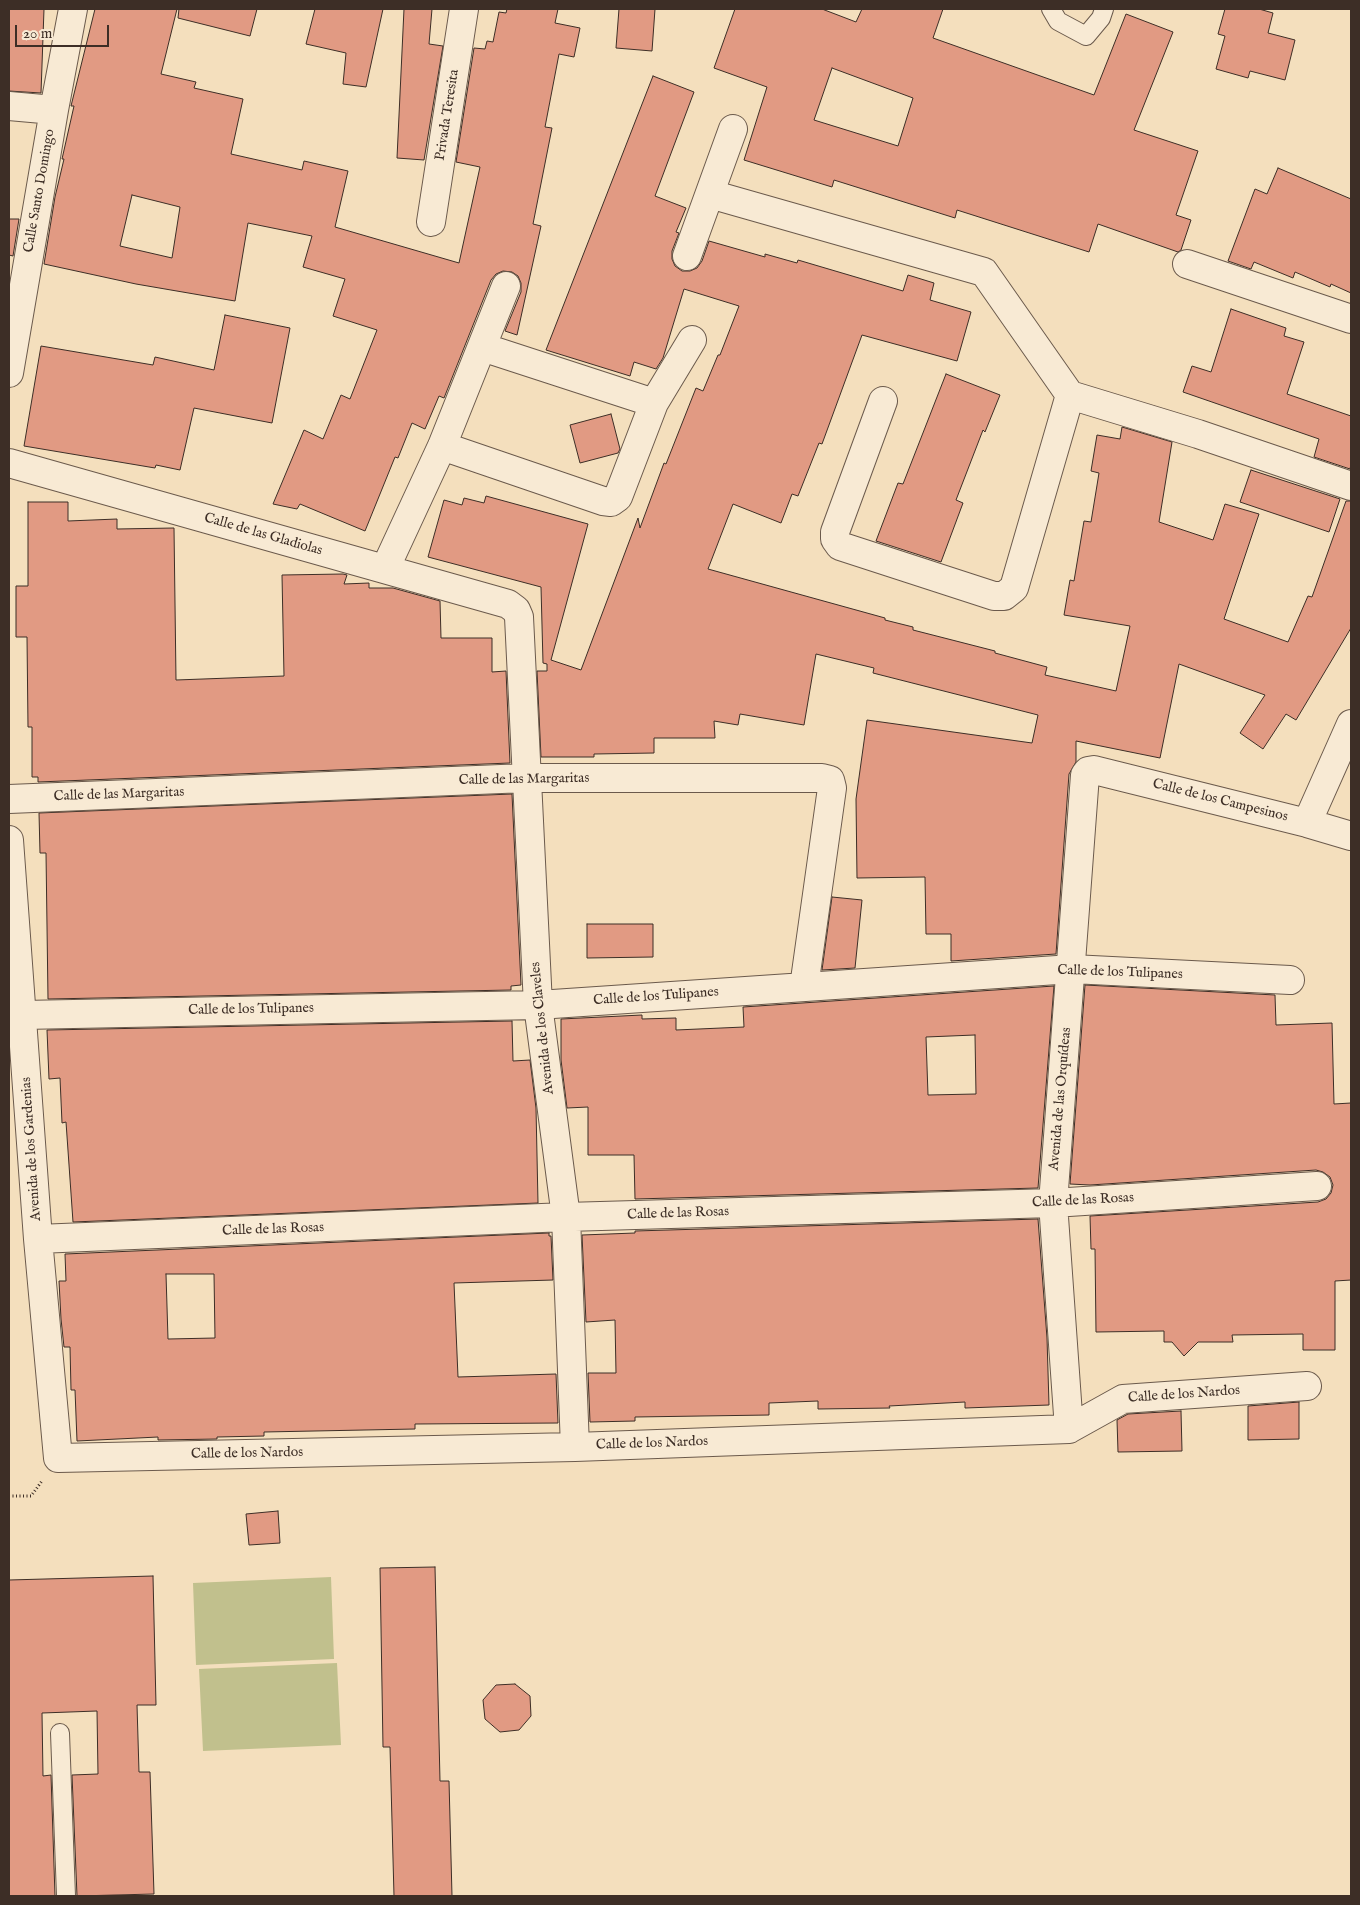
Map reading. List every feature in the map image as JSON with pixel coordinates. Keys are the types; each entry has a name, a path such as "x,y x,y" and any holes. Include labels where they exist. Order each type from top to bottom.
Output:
{"street":[{"name":"Calle Santo Domingo","path":"9,374 73,9"},
{"name":"Privada Teresita","path":"432,222 464,9"},
{"path":"9,106 54,110"},
{"path":"687,256 732,129"},
{"path":"710,194 984,272 1070,396 1198,434 1351,486"},
{"path":"1187,264 1351,319"},
{"path":"385,569 442,446 506,286"},
{"path":"442,446 603,501 611,502 618,497 654,403 692,340"},
{"path":"482,347 654,403"},
{"path":"883,401 835,532 835,539 840,546 994,596 1004,596 1014,588 1070,396"},
{"name":"Calle de las Gladiolas","path":"9,463 508,604 516,610"},
{"name":"Avenida de los Claveles","path":"516,610 519,617 538,1004 566,1218 575,1447"},
{"path":"1307,823 1351,724"},
{"name":"Calle de los Campesinos","path":"1088,771 1094,770 1307,823 1351,836"},
{"name":"Avenida de las Orquídeas","path":"1069,1429 1053,1204 1085,775 1088,771"},
{"name":"Calle de las Margaritas","path":"9,799 526,778 822,778 830,780 832,788 804,987"},
{"name":"Avenida de los Gardenias","path":"9,840 38,1239 58,1458"},
{"name":"Calle de los Tulipanes","path":"22,1014 538,1004 1072,969 1290,980"},
{"name":"Calle de las Rosas","path":"38,1239 566,1218 1053,1204 1317,1186"},
{"name":"Calle de los Nardos","path":"58,1458 575,1447 1069,1429 1123,1399 1307,1386"}],"lane":[{"path":"1051,9 1058,21 1086,36 1101,18 1104,9"},
{"path":"60,1733 66,1896"}],"path":[{"path":"9,1496 31,1496 58,1458"}],"shaded area":[{"path":"331,1577 334,1659 196,1665 193,1583"},
{"path":"337,1663 341,1745 203,1751 199,1669"}],"building":[{"path":"9,9 44,9 41,93 9,91"},
{"path":"95,9 177,9 161,74 196,82 194,88 243,99 231,154 302,170 304,161 348,171 335,227 459,263 480,167 456,162 474,48 485,49 487,41 493,42 499,12 506,13 507,9 558,9 555,23 580,28 574,57 559,54 545,127 552,128 533,224 541,226 517,335 505,331 521,292 521,283 518,276 512,272 503,271 496,274 491,280 444,398 439,396 425,429 412,423 398,458 395,457 365,531 300,504 297,509 273,504 304,430 323,439 341,395 350,399 377,330 333,316 345,279 303,267 312,236 248,223 235,301 136,284 44,264 55,197 64,159 62,159 74,106 71,106","holes":["132,195 180,207 172,258 120,246"]},
{"path":"179,9 257,9 250,36 178,18"},
{"path":"315,9 383,9 366,87 343,84 346,53 306,44"},
{"path":"404,9 432,9 429,44 443,46 424,160 397,158"},
{"path":"619,9 655,9 652,51 616,48"},
{"path":"735,9 822,9 856,22 862,9 943,9 933,38 1094,95 1126,14 1173,32 1134,130 1198,151 1176,215 1191,220 1181,250 1178,252 1098,224 1089,252 957,210 955,218 834,180 832,187 744,160 767,87 714,68","holes":["832,68 913,98 898,146 814,120"]},
{"path":"1225,9 1259,9 1273,13 1268,33 1295,40 1285,80 1250,71 1248,78 1216,69 1225,36 1218,34"},
{"path":"653,76 694,92 655,196 686,208 676,232 679,233 672,251 672,259 675,266 682,271 690,271 697,268 702,261 709,241 765,257 765,254 797,263 798,260 903,291 908,275 934,283 930,300 971,312 957,361 862,335 822,444 819,443 798,496 792,494 781,523 733,504 708,569 885,618 885,620 913,627 913,630 995,651 995,653 1047,667 1045,675 1116,691 1130,626 1064,615 1070,580 1074,581 1084,521 1091,522 1099,473 1091,471 1097,435 1120,439 1122,427 1172,442 1159,522 1213,540 1225,504 1259,514 1224,619 1288,642 1308,596 1312,597 1346,501 1351,501 1351,628 1296,720 1286,714 1263,749 1240,733 1265,695 1179,664 1160,758 1076,741 1076,762 1069,774 1056,954 951,961 951,934 926,934 925,877 857,878 856,799 867,720 1032,743 1038,715 873,673 874,668 816,654 804,725 740,714 738,725 714,721 715,738 654,738 654,753 594,754 594,757 541,757 537,671 547,671 547,664 543,663 541,587 428,557 444,500 462,505 464,498 484,503 486,496 588,524 551,660 581,670 638,518 640,528 664,463 666,464 696,388 703,391 718,355 720,355 739,306 684,289 663,358 656,369 634,362 630,376 546,350"},
{"path":"1278,168 1351,199 1351,293 1331,284 1330,287 1295,272 1293,278 1254,262 1251,269 1228,261 1255,189 1267,194"},
{"path":"9,219 19,219 13,256 9,255"},
{"path":"1231,309 1286,328 1284,336 1304,342 1287,394 1351,416 1350,469 1314,457 1319,439 1183,392 1192,366 1211,372"},
{"path":"225,315 290,328 272,423 194,408 180,470 156,465 155,468 24,446 41,346 153,365 155,357 214,370"},
{"path":"946,374 1000,395 985,432 983,430 956,500 963,503 941,562 876,541 898,483 903,484"},
{"path":"611,414 620,449 618,453 580,463 570,425"},
{"path":"1251,470 1340,499 1329,532 1240,502"},
{"path":"28,502 68,502 68,521 117,519 117,529 174,528 176,680 284,676 282,575 343,574 347,575 344,584 369,583 369,588 393,588 440,601 441,638 492,638 492,672 506,671 510,763 38,782 38,777 32,777 32,727 28,727 27,637 16,637 16,586 28,586"},
{"path":"512,794 521,985 511,986 511,990 48,999 46,853 40,853 39,813"},
{"path":"832,897 862,900 855,968 822,970"},
{"path":"587,924 653,924 653,957 587,958"},
{"path":"1085,985 1275,995 1276,1025 1332,1023 1334,1104 1351,1103 1351,1280 1335,1281 1335,1350 1303,1350 1303,1334 1232,1335 1233,1342 1198,1342 1184,1356 1172,1342 1164,1342 1164,1331 1096,1332 1095,1249 1091,1249 1090,1216 1318,1202 1326,1199 1331,1193 1333,1185 1330,1177 1316,1170 1090,1185 1070,1184"},
{"path":"1054,986 1038,1188 635,1199 634,1155 588,1155 588,1107 567,1108 561,1060 561,1019 642,1015 642,1019 676,1018 676,1030 744,1027 743,1007","holes":["975,1035 976,1094 928,1095 926,1037"]},
{"path":"512,1021 513,1061 530,1060 536,1108 538,1203 73,1222 66,1122 62,1123 60,1078 49,1079 47,1030"},
{"path":"1038,1219 1047,1338 1049,1405 965,1408 965,1402 889,1406 890,1408 818,1409 818,1401 769,1403 769,1415 635,1417 635,1421 590,1422 588,1373 616,1373 615,1320 586,1322 582,1235 635,1233 635,1231"},
{"path":"549,1233 549,1236 551,1236 553,1280 454,1283 458,1377 556,1374 558,1423 415,1424 415,1429 264,1432 264,1436 217,1437 217,1439 158,1440 158,1437 77,1441 75,1390 71,1390 70,1347 64,1347 61,1319 59,1281 66,1281 65,1254","holes":["166,1274 214,1274 215,1338 168,1339"]},
{"path":"1299,1402 1299,1439 1248,1440 1248,1406"},
{"path":"1181,1411 1182,1451 1118,1452 1117,1420 1128,1414"},
{"path":"278,1511 280,1543 249,1545 246,1514"},
{"path":"435,1567 440,1781 449,1781 452,1896 394,1896 390,1747 383,1747 380,1568"},
{"path":"153,1576 156,1705 137,1705 139,1772 150,1772 154,1894 77,1896 72,1775 98,1774 97,1711 42,1713 43,1776 51,1775 55,1896 9,1896 9,1580"},
{"path":"515,1684 530,1696 531,1716 519,1730 500,1732 485,1719 483,1700 496,1685"}]}
